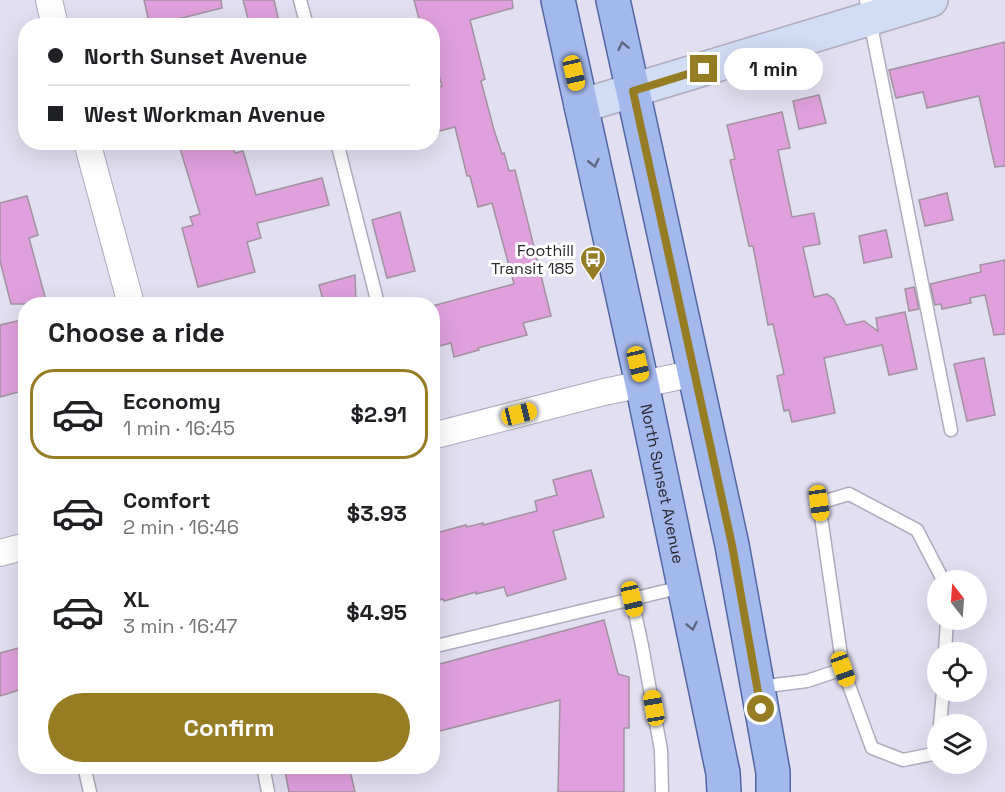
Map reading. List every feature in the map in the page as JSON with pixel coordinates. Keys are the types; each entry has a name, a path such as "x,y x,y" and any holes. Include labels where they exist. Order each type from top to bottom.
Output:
{"main road":[{"name":"North Sunset Avenue","path":"558,0 642,384 723,773 724,792"},
{"path":"613,0 732,545 773,772 773,792"}],"street":[{"path":"49,0 54,18"},
{"path":"581,106 633,91 868,9 931,0"},
{"path":"89,150 129,297"},
{"path":"440,434 642,384 696,373"},
{"path":"0,552 18,548"}],"lane":[{"path":"300,0 305,18"},
{"path":"868,9 951,430"},
{"path":"339,150 376,297"},
{"path":"927,755 903,760 872,748 843,669 819,503 849,494 918,530 938,570"},
{"path":"440,646 683,587"},
{"path":"632,599 661,750 662,792"},
{"path":"758,688 807,681 843,669"},
{"path":"86,774 90,792"},
{"path":"265,774 268,792"}],"building":[{"path":"144,0 221,0 222,8 182,18 148,18"},
{"path":"243,0 274,0 278,18 248,18"},
{"path":"414,0 512,0 513,8 470,20 485,79 481,81 494,130 509,171 515,170 551,316 523,323 527,335 454,357 451,343 440,346 440,304 514,284 492,203 478,207 470,176 467,176 455,127 440,131 440,87 442,86 440,18 419,18"},
{"path":"1005,42 1005,166 995,167 979,96 927,108 923,92 896,98 889,70"},
{"path":"819,95 826,123 799,129 793,101"},
{"path":"782,112 790,148 778,150 792,217 814,213 820,244 803,247 814,297 827,294 834,299 846,325 864,321 878,331 876,318 905,312 917,369 889,375 882,345 824,358 835,413 792,422 789,410 784,411 777,376 784,374 773,324 768,325 753,246 749,246 730,160 735,159 727,125"},
{"path":"180,150 234,150 235,153 243,151 256,195 322,178 329,205 257,223 261,238 247,242 255,272 198,287 182,228 193,225 190,217 200,214"},
{"path":"947,193 953,220 925,226 919,200"},
{"path":"27,196 38,235 29,238 45,297 18,297 18,304 11,304 0,261 0,203"},
{"path":"400,212 415,271 387,278 372,220"},
{"path":"886,230 892,257 864,263 859,236"},
{"path":"1005,260 1005,334 994,335 985,295 970,298 971,303 942,309 941,304 935,305 930,284 981,272 980,265"},
{"path":"355,275 356,297 322,297 319,285"},
{"path":"914,287 919,309 909,311 905,289"},
{"path":"18,321 18,392 0,397 0,325"},
{"path":"984,358 995,415 967,421 954,364"},
{"path":"591,470 604,517 553,531 566,579 507,596 504,587 444,601 440,600 440,532 466,525 467,527 483,523 483,525 537,511 535,501 557,495 553,480"},
{"path":"604,620 618,674 629,677 629,728 624,728 624,792 558,792 560,700 440,731 440,664"},
{"path":"18,648 18,690 0,696 0,653"},
{"path":"286,774 351,774 355,792 289,792"}],"place":[{"name":"Foothill Transit 185","path":"593,282"}],"route":[{"path":"704,69 633,91 732,545 761,709"}]}
